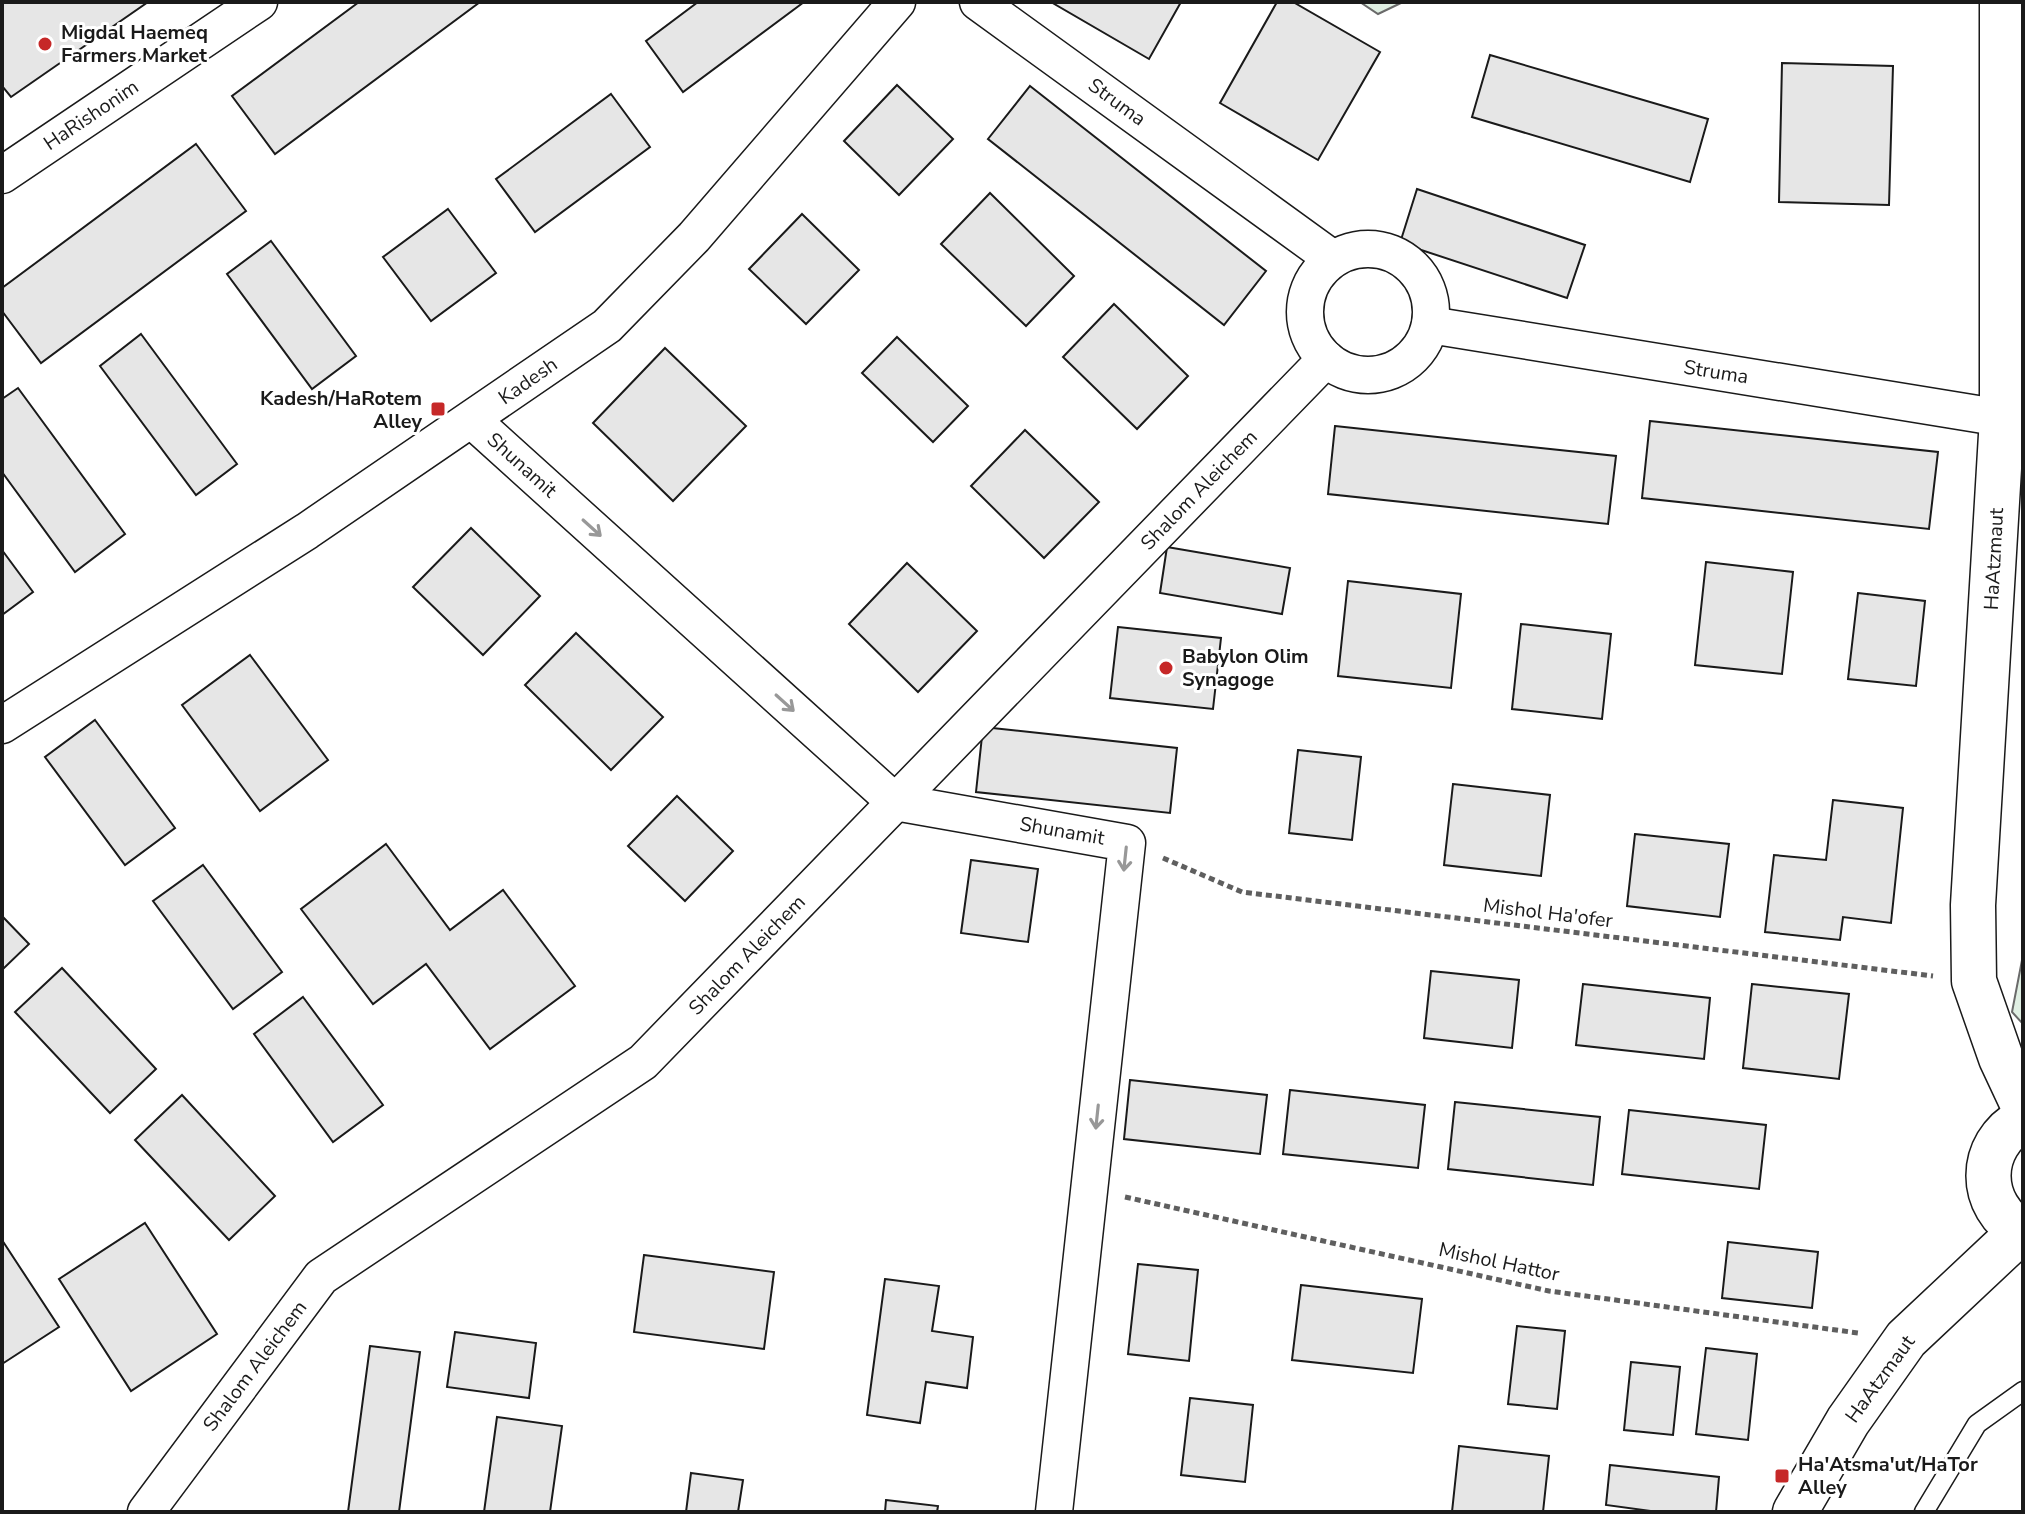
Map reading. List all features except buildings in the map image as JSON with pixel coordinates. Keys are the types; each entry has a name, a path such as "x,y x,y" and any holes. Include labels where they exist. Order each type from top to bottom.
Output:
{"street":[{"name":"HaRishonim","path":"2,175 259,2"},
{"name":"Kadesh","path":"2,725 307,531 607,326 694,237 897,2"},
{"name":"Struma","path":"978,2 1333,259"},
{"name":"HaAtzmaut","path":"2002,2 2002,418 1973,905 1974,981 2001,1058 2023,1105"},
{"path":"1373,248 1394,254 1411,266 1424,283 1431,303 1430,325 1421,345 1407,361 1388,371 1366,375 1345,371 1326,359 1314,345 1306,327 1305,307 1309,288 1319,272 1333,259 1352,250 1373,248"},
{"name":"Struma","path":"1430,325 2002,418"},
{"name":"Shalom Aleichem","path":"146,1512 321,1277 643,1062 1326,359"},
{"name":"Shunamit","path":"472,420 895,802 1127,843 1054,1512"},
{"path":"2022,1232 2004,1219 1992,1202 1987,1182 1988,1162 1997,1142 2010,1127 2023,1120"},
{"name":"HaAtzmaut","path":"1795,1512 1848,1421 1906,1339 2022,1232"}],"lane":[{"path":"1924,1512 1977,1424 2023,1391"}],"path":[{"name":"Mishol Ha'ofer","path":"1127,843 1242,892 1974,981"},
{"name":"Mishol Hattor","path":"1089,1189 1549,1291 1906,1339"}],"green space":[{"path":"1360,2 1403,2 1378,14"},
{"path":"2023,955 2023,1024 2012,1012"}],"place":[{"name":"Migdal Haemeq Farmers Market","path":"45,44"},
{"name":"Kadesh/HaRotem Alley","path":"438,409"},
{"name":"Babylon Olim Synagoge","path":"1166,668"},
{"name":"Ha'Atsma'ut/HaTor Alley","path":"1782,1476"}]}
